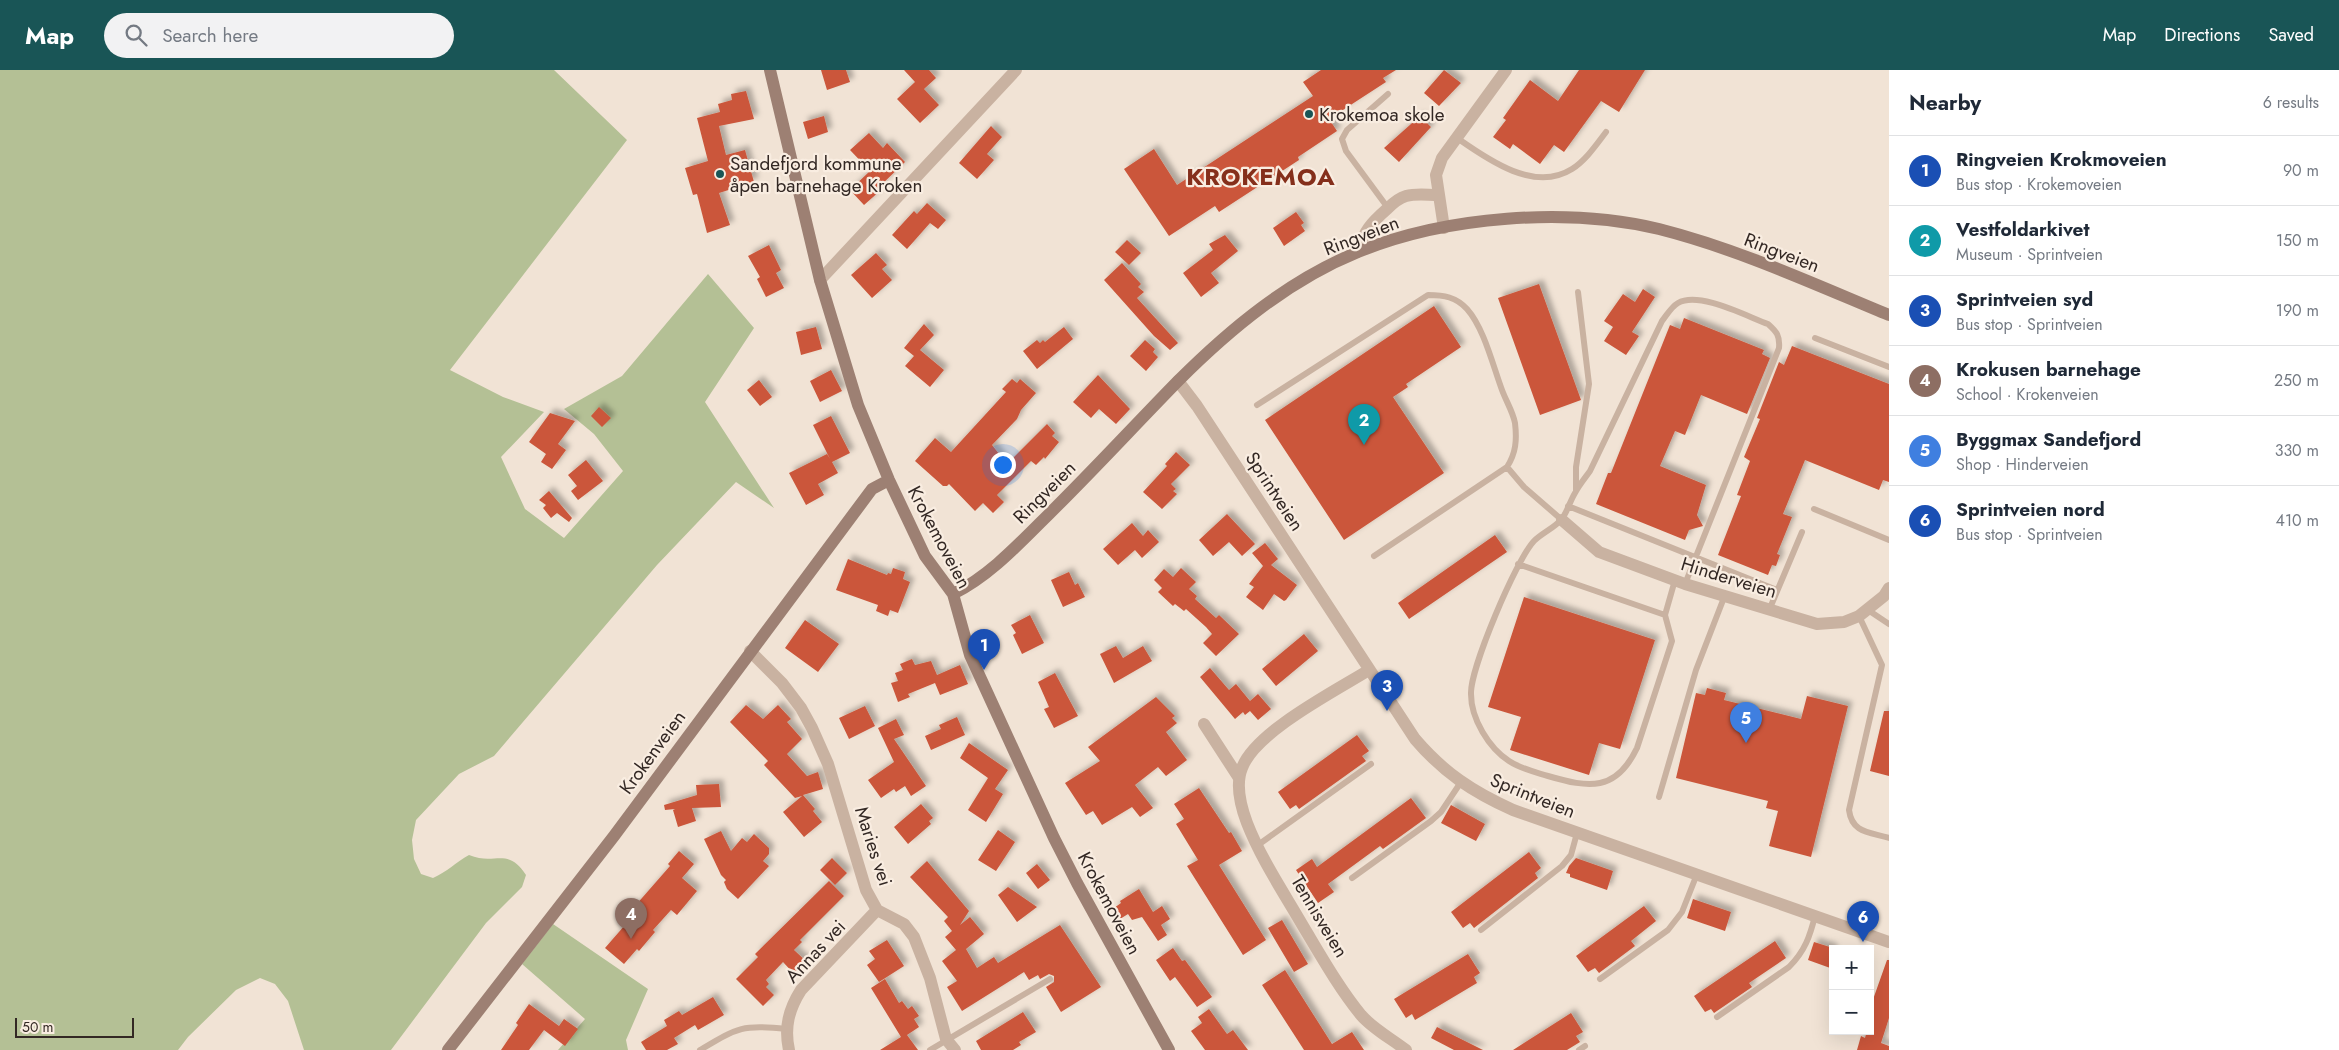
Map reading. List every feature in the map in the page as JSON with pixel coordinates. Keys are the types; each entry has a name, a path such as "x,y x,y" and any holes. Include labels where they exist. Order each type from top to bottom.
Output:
{"main road":[{"name":"Krokemoveien","path":"770,70 820,280 858,405 889,480 925,556 953,594 970,655 1054,838 1076,883 1169,1050"},
{"name":"Ringveien","path":"953,594 968,586 1016,547 1076,488 1178,381 1246,318 1306,278 1357,252 1382,243 1444,228 1485,221 1550,217 1598,219 1657,229 1739,255 1889,314"},
{"name":"Krokenveien","path":"448,1050 614,836 872,489 889,480"}],"street":[{"path":"820,280 1016,70"},
{"path":"1444,228 1436,175 1442,158 1506,70"},
{"path":"1357,252 1364,234 1372,221 1404,196 1438,195"},
{"name":"Sprintveien","path":"1178,381 1197,406 1415,739 1438,764 1478,794 1513,810 1889,942"},
{"name":"Hinderveien","path":"1562,520 1598,552 1680,582 1770,608 1817,624 1844,622 1864,613 1884,596 1889,588"},
{"name":"Maries vei","path":"750,652 801,708 812,728 828,764 866,890 877,910 904,924 914,938 930,978 946,1039 955,1050"},
{"name":"Tennisveien","path":"1369,670 1275,729 1252,750 1242,767 1239,778 1240,801 1247,824 1258,846 1329,969 1362,1016 1406,1050"},
{"name":"Tennisveien","path":"1204,724 1239,778"},
{"name":"Annas vei","path":"789,1050 786,1029 793,1003 801,990 877,910"}],"lane":[{"path":"1388,94 1347,130 1342,139 1346,150 1388,208"},
{"path":"1457,138 1493,162 1517,173 1546,177 1563,174 1573,169 1586,158 1606,132"},
{"path":"1576,492 1576,467 1588,384 1578,292"},
{"path":"1256,404 1428,295 1444,295 1454,298 1467,309 1477,325 1514,421 1516,441 1514,455 1507,467 1374,556"},
{"path":"1703,300 1768,324 1776,331 1780,339 1779,348 1695,558 1680,582 1665,615 1672,641 1637,748 1630,762 1621,773 1610,780 1594,785 1576,784 1521,768 1497,751 1478,725 1470,693 1475,668 1518,564 1534,541 1562,520 1576,492 1590,471 1662,321 1678,303 1703,300"},
{"path":"1815,338 1889,367"},
{"path":"1507,467 1524,487 1562,520"},
{"path":"1568,506 1778,590"},
{"path":"1814,509 1887,539 1889,530"},
{"path":"1770,608 1802,532"},
{"path":"1518,564 1665,615"},
{"path":"1658,796 1696,670 1725,596"},
{"path":"1864,613 1889,624"},
{"path":"1864,613 1886,666 1849,810 1851,821 1860,830 1889,838"},
{"path":"1258,846 1372,764"},
{"path":"1352,878 1431,822 1441,812 1461,782"},
{"path":"1481,930 1562,866 1571,855 1578,833"},
{"path":"1600,979 1668,930 1682,912 1697,874"},
{"path":"1717,1017 1794,963 1804,949 1815,916"},
{"path":"930,1050 1050,979"},
{"path":"700,1050 732,1030 743,1027 786,1029"},
{"path":"1579,1050 1585,1046"}],"green space":[{"path":"0,70 554,70 627,140 450,370 503,397 544,412 501,457 525,509 564,538 623,471 594,434 564,409 622,376 708,274 754,328 705,402 774,508 736,482 657,565 494,756 459,774 416,820 412,840 414,859 421,874 433,878 469,855 478,858 500,858 513,861 526,875 522,887 486,923 391,1050 304,1050 288,1001 275,984 260,978 236,990 188,1037 178,1050 0,1050"},
{"path":"553,924 648,989 626,1040 628,1050 558,1050 585,1019 522,964"}],"building":[{"path":"821,70 846,70 850,82 827,90"},
{"path":"904,70 929,70 936,78 924,89 939,105 920,123 897,99 915,82"},
{"path":"1321,70 1396,70 1383,78 1386,82 1329,119 1337,131 1298,157 1299,160 1219,212 1215,206 1169,236 1124,169 1154,149 1177,185 1313,96 1303,82"},
{"path":"1444,70 1461,83 1439,106 1424,93"},
{"path":"1579,70 1645,70 1619,112 1601,101 1564,152 1554,145 1540,164 1513,144 1510,149 1493,137 1506,120 1503,118 1530,80 1558,101"},
{"path":"746,91 754,119 719,126 726,155 745,150 754,182 719,193 730,225 707,233 697,194 693,195 685,168 708,161 697,118 720,112 718,104 732,100 731,94"},
{"path":"824,116 828,132 808,139 803,122"},
{"path":"1420,116 1431,127 1399,162 1384,148"},
{"path":"991,126 1002,137 987,154 994,160 977,179 959,163"},
{"path":"869,133 883,148 887,143 905,162 878,188 881,190 864,205 850,190 870,171 850,150"},
{"path":"927,203 946,220 938,229 930,223 907,249 892,235 914,211 917,214"},
{"path":"1296,212 1304,223 1301,225 1305,231 1284,246 1273,228"},
{"path":"1225,235 1238,251 1211,273 1219,283 1201,297 1183,273 1213,250 1209,244"},
{"path":"1127,240 1141,253 1129,265 1115,252"},
{"path":"769,245 781,270 776,273 784,288 766,297 757,279 760,277 748,256"},
{"path":"876,253 887,265 882,269 892,280 872,298 851,275"},
{"path":"1122,263 1141,284 1138,287 1144,292 1137,298 1178,343 1170,350 1154,336 1104,280"},
{"path":"1539,284 1581,400 1540,415 1498,298"},
{"path":"1643,289 1655,297 1632,332 1639,336 1626,355 1604,341 1613,327 1604,321 1623,294 1635,302"},
{"path":"1434,306 1461,347 1406,384 1408,387 1393,397 1444,473 1344,540 1265,420"},
{"path":"1684,318 1764,350 1762,354 1770,358 1747,414 1701,395 1685,435 1675,431 1660,466 1706,485 1697,515 1703,526 1689,530 1685,540 1596,504 1608,473 1611,473 1670,325 1680,329"},
{"path":"924,324 934,335 920,350 944,370 930,387 905,366 914,356 904,348"},
{"path":"816,327 822,349 801,355 796,332"},
{"path":"1064,327 1073,339 1037,369 1023,351 1037,340 1040,343 1043,340 1045,342"},
{"path":"1145,340 1155,349 1153,352 1158,357 1146,371 1130,356"},
{"path":"1792,346 1889,384 1889,482 1883,480 1879,490 1805,460 1783,514 1792,517 1777,554 1780,555 1776,566 1772,565 1768,575 1718,555 1741,496 1737,495 1750,461 1744,457 1760,419 1757,418 1779,362 1784,365"},
{"path":"831,370 842,391 820,402 810,381"},
{"path":"1098,375 1130,409 1116,424 1099,409 1091,418 1073,402"},
{"path":"1012,379 1017,383 1020,379 1036,393 1021,410 1017,419 992,445 1007,464 1047,424 1055,433 1052,436 1059,442 1045,459 1044,457 1036,465 1031,461 997,495 1004,502 993,513 983,503 975,511 949,484 943,486 915,461 935,438 951,452 1006,392 1002,389"},
{"path":"759,380 772,397 760,406 747,390"},
{"path":"599,407 611,418 602,427 591,416"},
{"path":"550,413 575,421 558,444 566,450 552,469 541,462 546,454 529,442"},
{"path":"831,416 850,453 832,462 838,473 818,484 824,495 806,505 789,473 827,454 830,459 813,425"},
{"path":"1176,452 1190,465 1171,484 1176,489 1173,491 1177,494 1162,509 1143,492 1167,466 1165,464"},
{"path":"586,460 603,481 578,500 571,491 577,486 568,475"},
{"path":"549,491 572,518 569,522 557,513 551,518 543,508 546,505 539,500"},
{"path":"1227,514 1255,544 1242,556 1229,542 1213,556 1199,540"},
{"path":"1132,523 1143,536 1148,530 1159,542 1142,558 1135,550 1118,565 1103,549"},
{"path":"1495,535 1507,552 1409,619 1398,603"},
{"path":"1265,543 1278,559 1271,565 1297,585 1284,601 1274,594 1263,610 1246,597 1254,587 1249,584 1263,566 1252,553"},
{"path":"848,559 887,575 888,573 891,574 893,568 905,572 903,579 910,582 898,613 890,610 888,616 876,611 878,605 836,590"},
{"path":"1181,568 1196,582 1189,589 1197,596 1195,599 1216,618 1219,615 1239,634 1216,656 1203,643 1212,634 1206,627 1186,609 1184,611 1175,604 1173,606 1158,592 1162,588 1154,580 1164,569 1173,577"},
{"path":"1069,572 1075,585 1078,583 1085,597 1063,607 1051,580"},
{"path":"1524,597 1655,640 1620,749 1599,743 1589,775 1510,750 1521,717 1488,707"},
{"path":"1030,615 1044,643 1022,654 1013,635 1016,633 1011,625"},
{"path":"805,620 839,644 818,672 785,648"},
{"path":"1304,634 1318,651 1276,686 1262,669"},
{"path":"1116,646 1123,658 1143,646 1152,661 1114,683 1100,654"},
{"path":"912,659 915,665 931,661 937,675 960,665 968,684 940,695 935,683 908,694 910,697 898,702 891,683 898,681 895,673 903,670 900,664"},
{"path":"1210,668 1229,690 1236,684 1250,701 1258,694 1271,709 1258,720 1250,711 1245,715 1243,712 1235,719 1200,677"},
{"path":"1055,673 1078,716 1054,728 1044,709 1049,707 1038,682"},
{"path":"1707,688 1726,693 1724,700 1801,719 1807,696 1848,706 1811,857 1769,846 1778,811 1766,808 1768,801 1676,778 1696,693 1705,695"},
{"path":"1156,697 1175,716 1172,718 1177,723 1166,732 1187,760 1166,776 1158,767 1135,785 1153,808 1140,817 1132,807 1102,825 1093,811 1086,815 1065,783 1100,761 1088,747"},
{"path":"746,705 763,719 778,705 791,719 787,722 802,739 787,754 807,776 818,772 823,789 803,795 815,809 813,811 822,822 804,837 783,812 802,796 795,798 764,765 768,761 730,722"},
{"path":"865,706 875,726 849,739 839,718"},
{"path":"1884,711 1889,711 1889,776 1870,771"},
{"path":"957,717 965,735 931,750 925,736 941,729 939,725"},
{"path":"896,719 904,735 894,739 926,786 911,796 905,786 896,792 894,789 881,798 868,780 894,762 878,728"},
{"path":"1357,735 1369,751 1362,756 1366,761 1299,809 1296,805 1290,809 1278,792"},
{"path":"969,743 1008,770 995,789 1003,794 986,822 968,810 988,778 960,758"},
{"path":"719,784 721,807 692,808 696,821 678,827 673,810 675,809 665,810 664,805 697,795 696,785"},
{"path":"1199,788 1229,833 1231,832 1242,851 1219,865 1266,940 1243,955 1187,866 1198,860 1176,824 1184,819 1174,804"},
{"path":"1411,798 1426,818 1383,849 1380,846 1328,884 1334,892 1318,903 1296,870 1312,859 1317,867"},
{"path":"921,804 933,818 929,821 931,824 908,844 894,827"},
{"path":"1451,805 1485,824 1476,841 1441,823"},
{"path":"998,830 1015,842 996,871 978,860"},
{"path":"721,831 731,851 742,838 747,842 754,834 769,848 769,854 763,861 769,866 738,899 727,889 724,882 726,880 721,875 704,839"},
{"path":"679,851 694,864 682,878 697,891 677,915 671,910 653,930 655,932 639,951 637,949 624,964 605,948 639,909 635,906 670,866 668,864"},
{"path":"1529,852 1541,868 1535,873 1538,878 1474,928 1470,923 1463,928 1451,912"},
{"path":"832,858 847,873 835,885 820,870"},
{"path":"1576,858 1613,871 1607,890 1570,877 1570,874 1566,873"},
{"path":"927,861 969,911 960,925 970,917 984,934 966,949 977,968 994,957 998,963 1060,925 1101,987 1061,1012 1046,987 1054,982 1054,976 1049,974 1040,979 1038,975 1029,980 1024,972 962,1011 947,987 957,981 942,961 956,950 945,937 952,931 944,921 948,917 910,877"},
{"path":"1037,864 1050,880 1038,889 1026,873"},
{"path":"829,881 844,896 800,940 802,942 794,950 808,963 795,975 783,962 766,980 769,984 766,987 774,995 763,1006 736,979 758,957 755,954"},
{"path":"1008,887 1037,907 1017,922 998,895"},
{"path":"1139,889 1153,912 1162,906 1170,919 1161,925 1167,935 1158,941 1142,917 1132,920 1128,914 1120,919 1114,908 1121,903 1120,901"},
{"path":"1693,899 1731,912 1725,931 1687,918"},
{"path":"1644,906 1656,921 1631,941 1635,946 1599,973 1595,968 1588,972 1576,956"},
{"path":"1282,920 1308,964 1294,972 1268,928"},
{"path":"887,940 904,966 879,982 867,965 875,959 869,951"},
{"path":"1775,941 1786,958 1749,983 1752,987 1714,1013 1711,1009 1705,1012 1694,996"},
{"path":"1814,942 1829,947 1829,968 1808,960"},
{"path":"1173,948 1182,961 1185,960 1212,997 1197,1007 1175,977 1170,981 1156,960"},
{"path":"1468,954 1480,973 1474,977 1477,983 1415,1020 1412,1014 1406,1018 1394,999"},
{"path":"1887,960 1889,960 1889,1018 1881,1043 1889,1046 1889,1050 1857,1050 1861,1036 1865,1038 1866,1035 1874,1035 1874,997"},
{"path":"1285,970 1332,1044 1352,1032 1364,1050 1304,1050 1262,985"},
{"path":"885,979 899,1003 902,1001 908,1009 912,1006 919,1016 914,1019 919,1027 907,1035 918,1050 880,1050 901,1037 871,988"},
{"path":"713,997 724,1015 698,1030 695,1025 674,1038 678,1044 667,1050 646,1050 641,1042 667,1026 664,1020 679,1011 682,1015"},
{"path":"529,1004 559,1026 564,1019 578,1029 565,1046 544,1030 529,1050 501,1050 518,1025 516,1023"},
{"path":"1209,1009 1227,1034 1233,1030 1248,1050 1205,1050 1191,1031 1202,1023 1198,1017"},
{"path":"1023,1012 1036,1032 1019,1042 1021,1045 1013,1050 981,1050 976,1041"},
{"path":"1571,1013 1583,1032 1576,1036 1580,1042 1567,1050 1513,1050"},
{"path":"1437,1027 1483,1050 1454,1050 1431,1038"}],"place":[{"name":"Krokemoa skole","path":"1309,114"},
{"name":"Sandefjord kommune åpen barnehage Kroken","path":"720,174"},
{"name":"Vestfoldarkivet","path":"1364,445"},
{"name":"Ringveien Krokmoveien","path":"984,670"},
{"name":"Sprintveien syd","path":"1387,711"},
{"name":"Byggmax Sandefjord","path":"1746,743"},
{"name":"Krokusen barnehage","path":"631,939"},
{"name":"Sprintveien nord","path":"1863,942"}],"district":[{"name":"KROKEMOA","path":"1261,177"}]}
